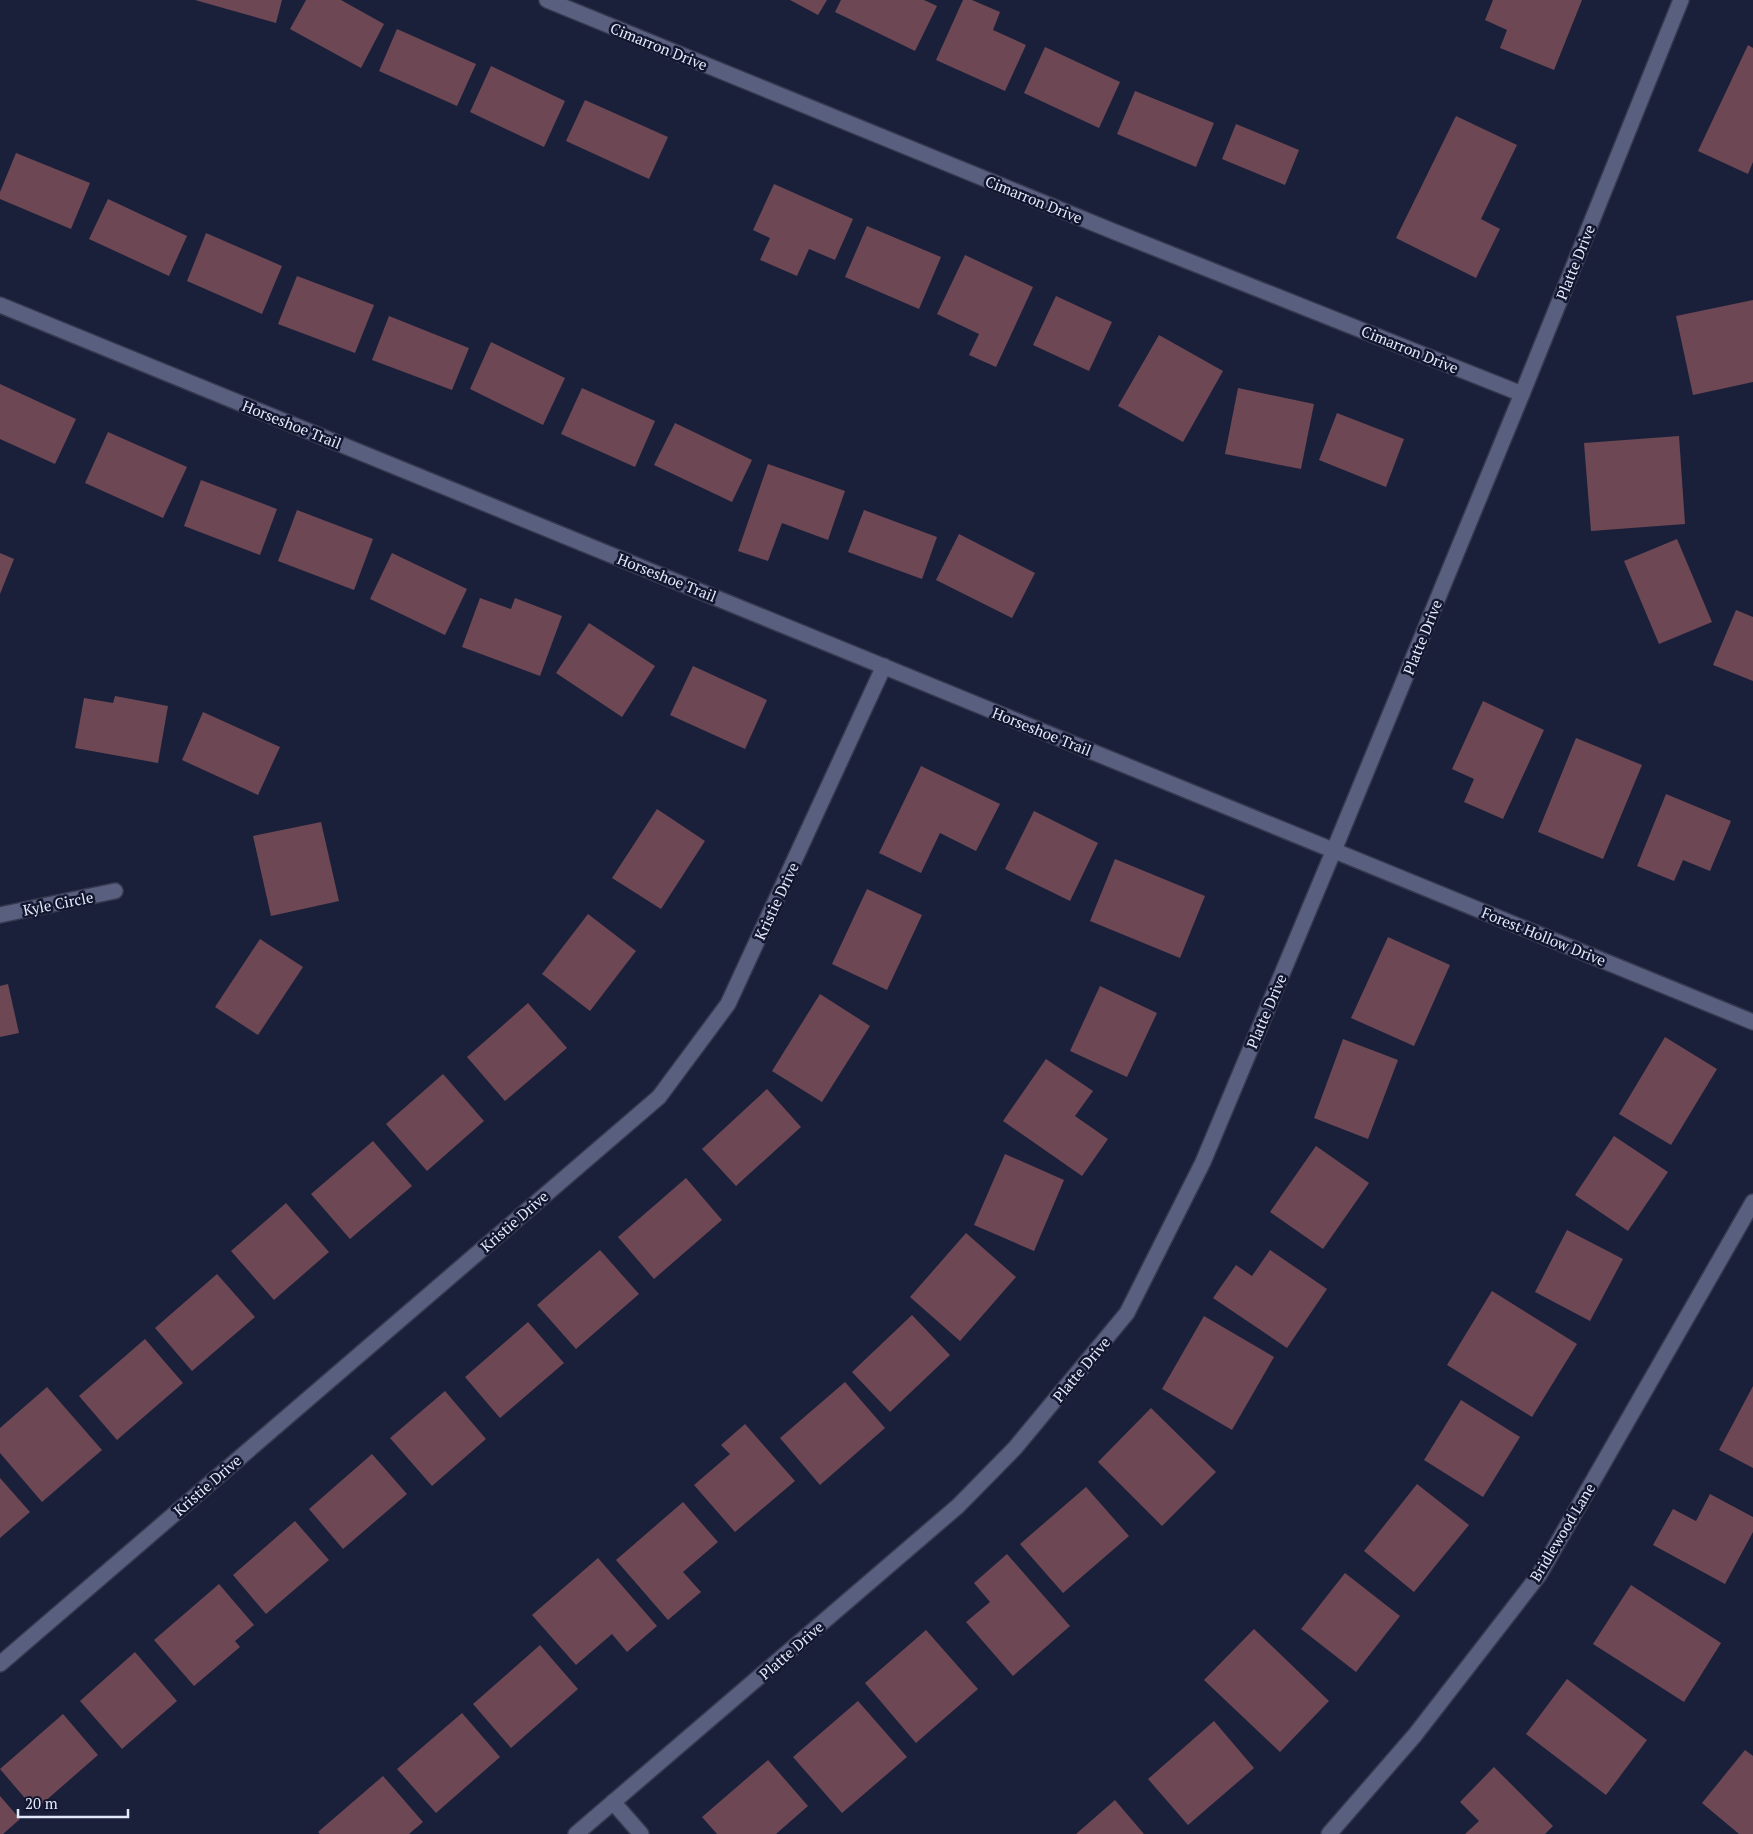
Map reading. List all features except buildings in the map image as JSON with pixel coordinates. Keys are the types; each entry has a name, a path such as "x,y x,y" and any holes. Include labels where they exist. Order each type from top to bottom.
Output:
{"street":[{"name":"Cimarron Drive","path":"547,0 1105,228 1522,394"},
{"name":"Platte Drive","path":"576,1834 958,1506 1015,1448 1127,1313 1203,1162 1522,394 1681,0"},
{"name":"Horseshoe Trail","path":"0,305 1334,850"},
{"name":"Kristie Drive","path":"0,1664 659,1097 728,1004 884,666"},
{"name":"Forest Hollow Drive","path":"1334,850 1753,1022"},
{"name":"Kyle Circle","path":"0,915 115,891"},
{"name":"Bridlewood Lane","path":"1329,1834 1415,1735 1539,1575 1753,1202"},
{"path":"613,1802 641,1834"}]}
